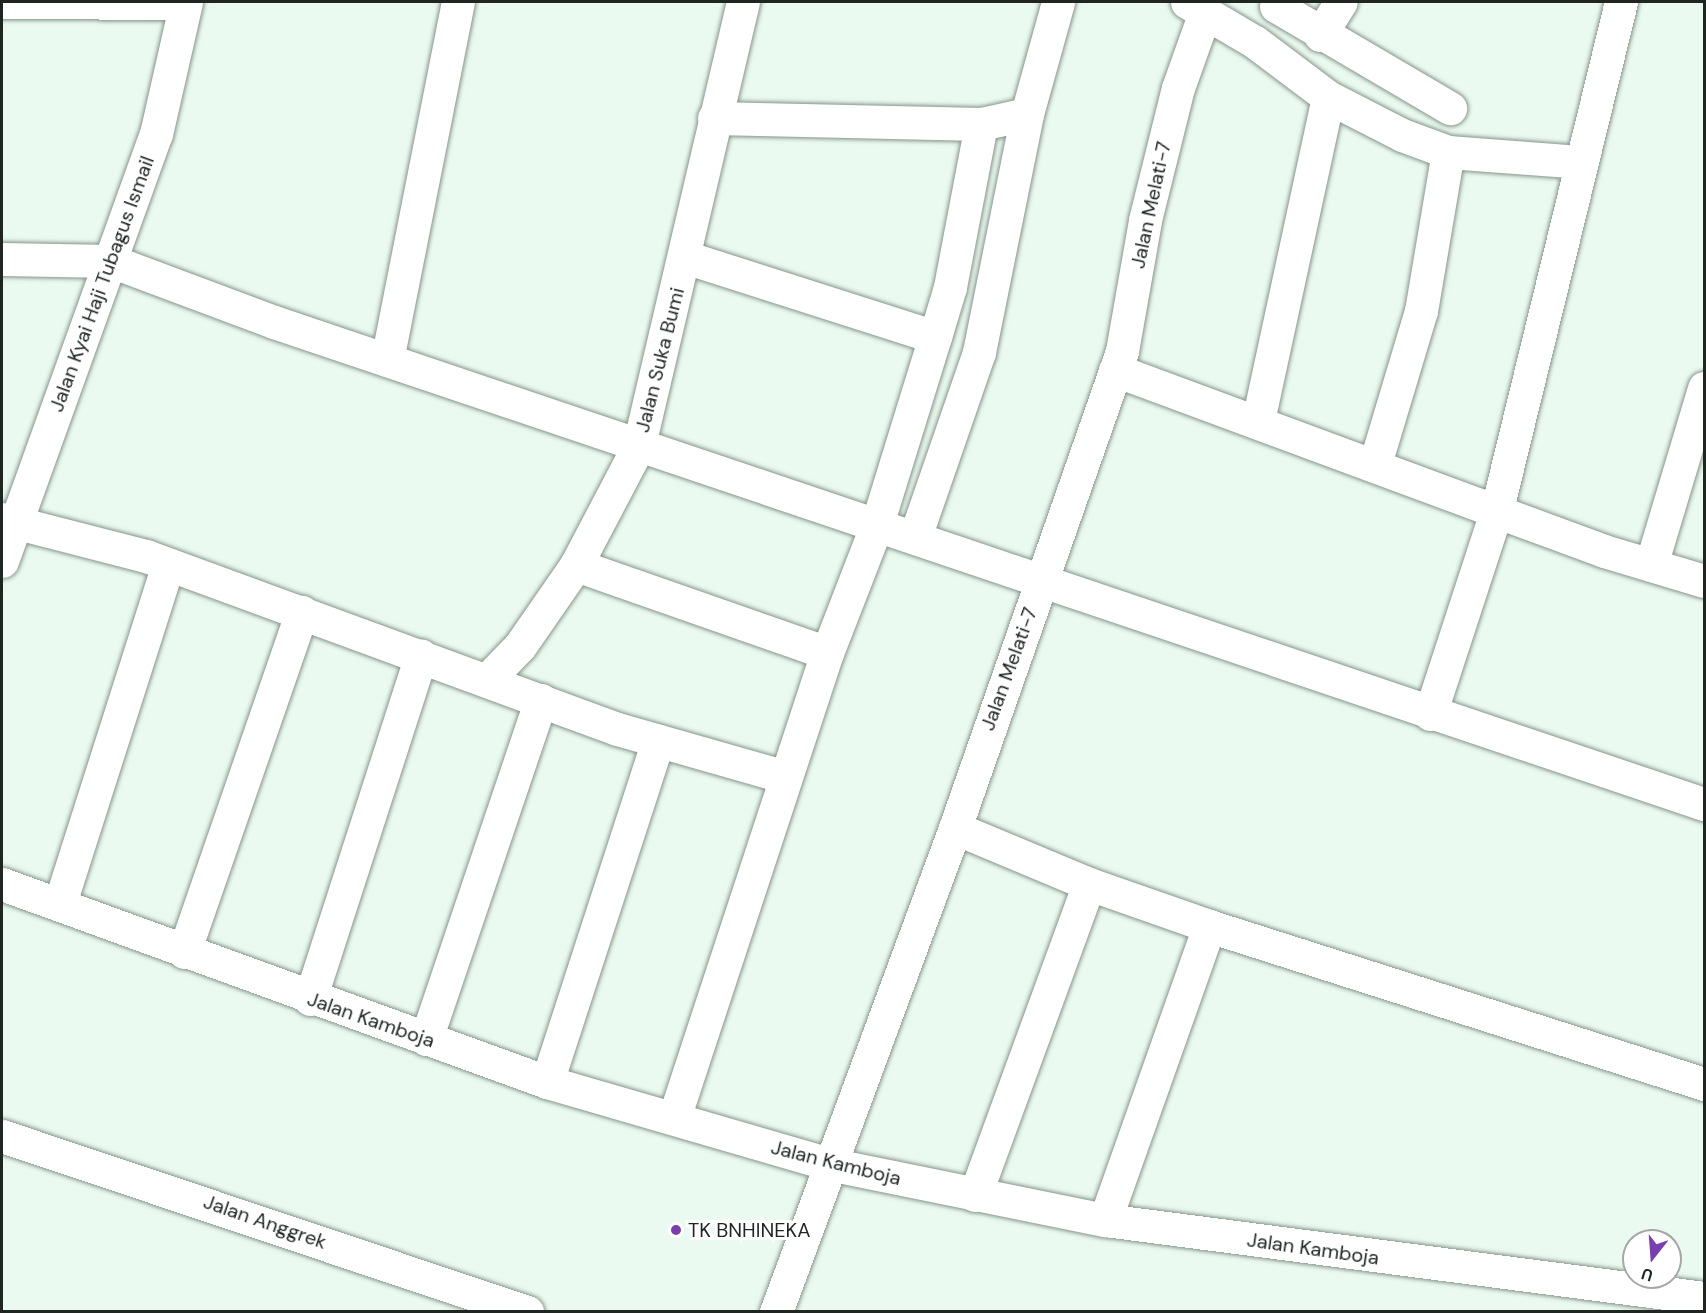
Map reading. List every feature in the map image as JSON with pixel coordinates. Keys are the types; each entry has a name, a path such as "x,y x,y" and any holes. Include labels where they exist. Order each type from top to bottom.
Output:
{"street":[{"path":"2,2 186,2"},
{"name":"Jalan Kyai Haji Tubagus Ismail","path":"2,561 9,519 111,261 156,134 186,2"},
{"path":"387,360 458,2"},
{"name":"Jalan Suka Bumi","path":"487,680 520,646 576,565 639,445 685,257 714,118 743,2"},
{"path":"915,537 979,352 1027,114 1058,2"},
{"path":"1320,35 1341,2"},
{"path":"1430,714 1497,509 1580,162 1621,2"},
{"path":"1255,42 1278,4 1320,35 1450,108"},
{"path":"1196,8 1255,42 1328,97 1448,152 1580,162"},
{"name":"Jalan Melati-7","path":"776,1311 956,828 1115,370 1145,220 1196,8"},
{"path":"1258,421 1328,97"},
{"path":"714,118 981,124 1027,114"},
{"path":"674,1118 827,653 877,524 950,287 981,124"},
{"path":"1375,464 1421,311 1448,152"},
{"path":"685,257 934,337"},
{"path":"2,259 111,261 387,360 1041,579 1430,714 1704,804"},
{"path":"1115,370 1650,565 1704,581"},
{"path":"1650,565 1704,388"},
{"path":"9,519 168,565 658,741 785,777"},
{"path":"60,903 168,565"},
{"path":"576,565 827,653"},
{"path":"184,952 302,612"},
{"path":"310,999 421,655"},
{"path":"426,1039 541,700"},
{"path":"547,1082 658,741"},
{"path":"956,828 1089,884 1209,926 1704,1084"},
{"name":"Jalan Kamboja","path":"2,884 60,903 310,999 547,1082 829,1164 1105,1220 1704,1298"},
{"path":"975,1195 1089,884"},
{"path":"1105,1220 1209,926"},
{"name":"Jalan Anggrek","path":"2,1136 527,1311"}],"place":[{"name":"TK BNHINEKA","path":"676,1230"}]}
